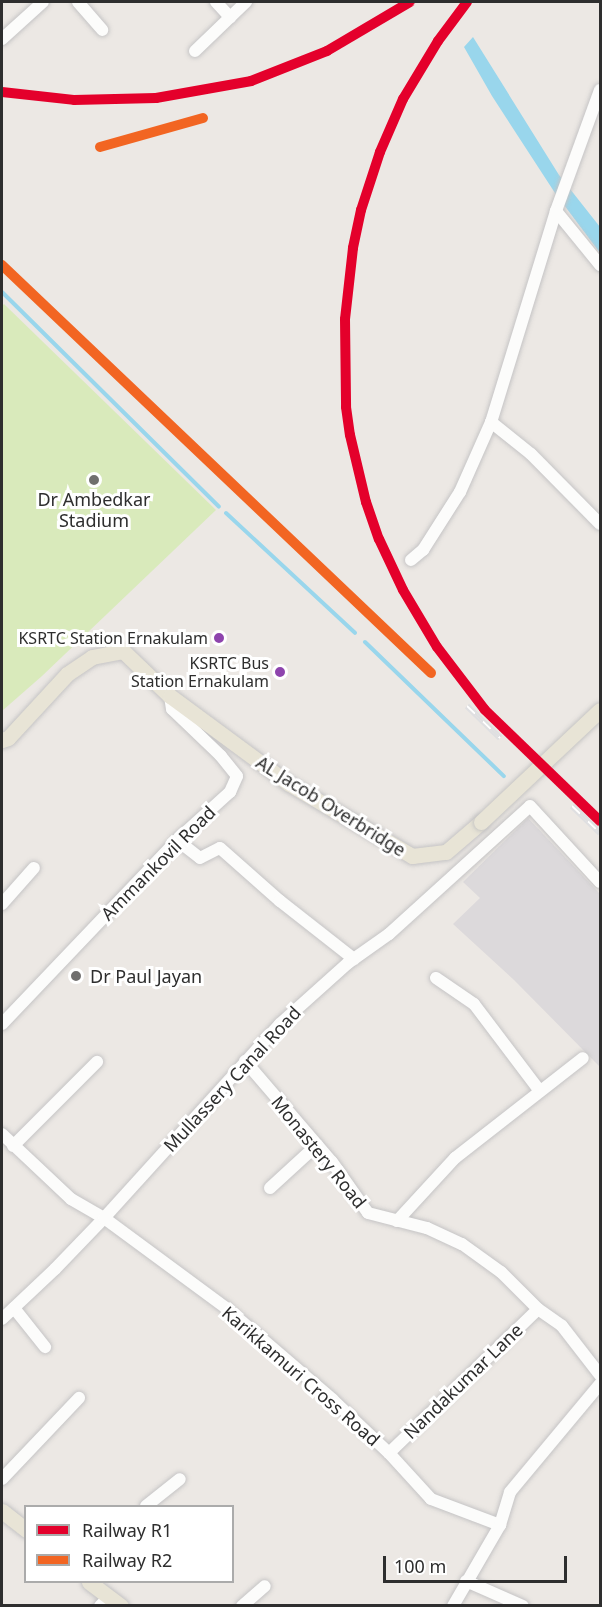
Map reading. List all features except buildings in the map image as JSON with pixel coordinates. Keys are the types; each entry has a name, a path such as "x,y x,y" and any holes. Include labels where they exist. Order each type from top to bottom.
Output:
{"main road":[{"name":"AL Jacob Overbridge","path":"4,741 67,674 92,657 123,651 170,696 288,783 412,856 446,852 600,710"},
{"path":"2,1511 24,1528"},
{"path":"91,1583 110,1602"}],"street":[{"path":"2,39 43,2"},
{"path":"78,2 102,30"},
{"path":"216,2 230,17"},
{"path":"195,51 246,2"},
{"path":"411,560 423,550 460,492 491,422 557,207 600,90"},
{"path":"557,207 600,265"},
{"path":"491,422 531,454 600,524"},
{"name":"Ammankovil Road","path":"2,1024 177,840 230,792 237,776 221,756 172,709 170,696"},
{"name":"Mullassery Canal Road","path":"2,1319 104,1218 280,1024 354,958 389,934 530,806 600,882"},
{"path":"177,840 200,858 220,848 280,901 354,958"},
{"path":"2,904 34,868"},
{"path":"436,978 474,1004 538,1090"},
{"path":"397,1221 455,1158 538,1090 583,1058"},
{"name":"Monastery Road","path":"245,1061 317,1145 368,1213 427,1228 462,1244 501,1272 538,1309 562,1326 600,1375"},
{"path":"13,1146 97,1062"},
{"name":"Karikkamuri Cross Road","path":"2,1134 71,1199 104,1218 226,1308 332,1399 389,1453 431,1499 500,1525"},
{"path":"270,1188 317,1145"},
{"path":"14,1308 45,1347"},
{"name":"Nandakumar Lane","path":"389,1453 538,1309"},
{"path":"453,1605 500,1525 510,1492 600,1384"},
{"path":"2,1479 79,1398"},
{"path":"147,1505 180,1479"},
{"path":"466,1581 523,1605"},
{"path":"242,1605 265,1586"}],"shaded area":[{"path":"528,818 600,894 600,1067 514,980 453,924 480,898 463,882"}],"green space":[{"name":"Dr Ambedkar Stadium","path":"4,304 216,510 42,676 2,711 2,306"}],"water":[{"path":"473,37 559,175 600,227 600,253 555,193 492,96 464,47"}],"waterway":[{"path":"2,292 219,507"},
{"path":"226,513 355,633"},
{"path":"365,642 504,776"}],"railway":[{"path":"2,92 74,100 156,98 251,81 327,51 410,2"},
{"path":"467,2 438,41 403,99 380,152 361,210 353,248 345,319 346,407 366,502 379,539 418,617 449,666 485,710 588,809"},
{"path":"467,706 500,738"},
{"path":"572,806 600,833"}],"rail line":[{"name":"R1","path":"2,92 74,100 156,98 251,81 327,51 410,2"},
{"name":"R1","path":"467,2 438,41 403,99 380,152 361,210 353,248 345,319 346,407 350,435 366,502 379,539 403,590 437,647 485,710 600,821"},
{"name":"R2","path":"100,147 203,118"},
{"name":"R2","path":"2,265 431,673"}],"place":[{"name":"Dr Ambedkar Stadium","path":"94,480"},
{"name":"KSRTC Station Ernakulam","path":"219,638"},
{"name":"KSRTC Bus Station Ernakulam","path":"280,672"},
{"name":"Dr Paul Jayan","path":"76,976"}]}
